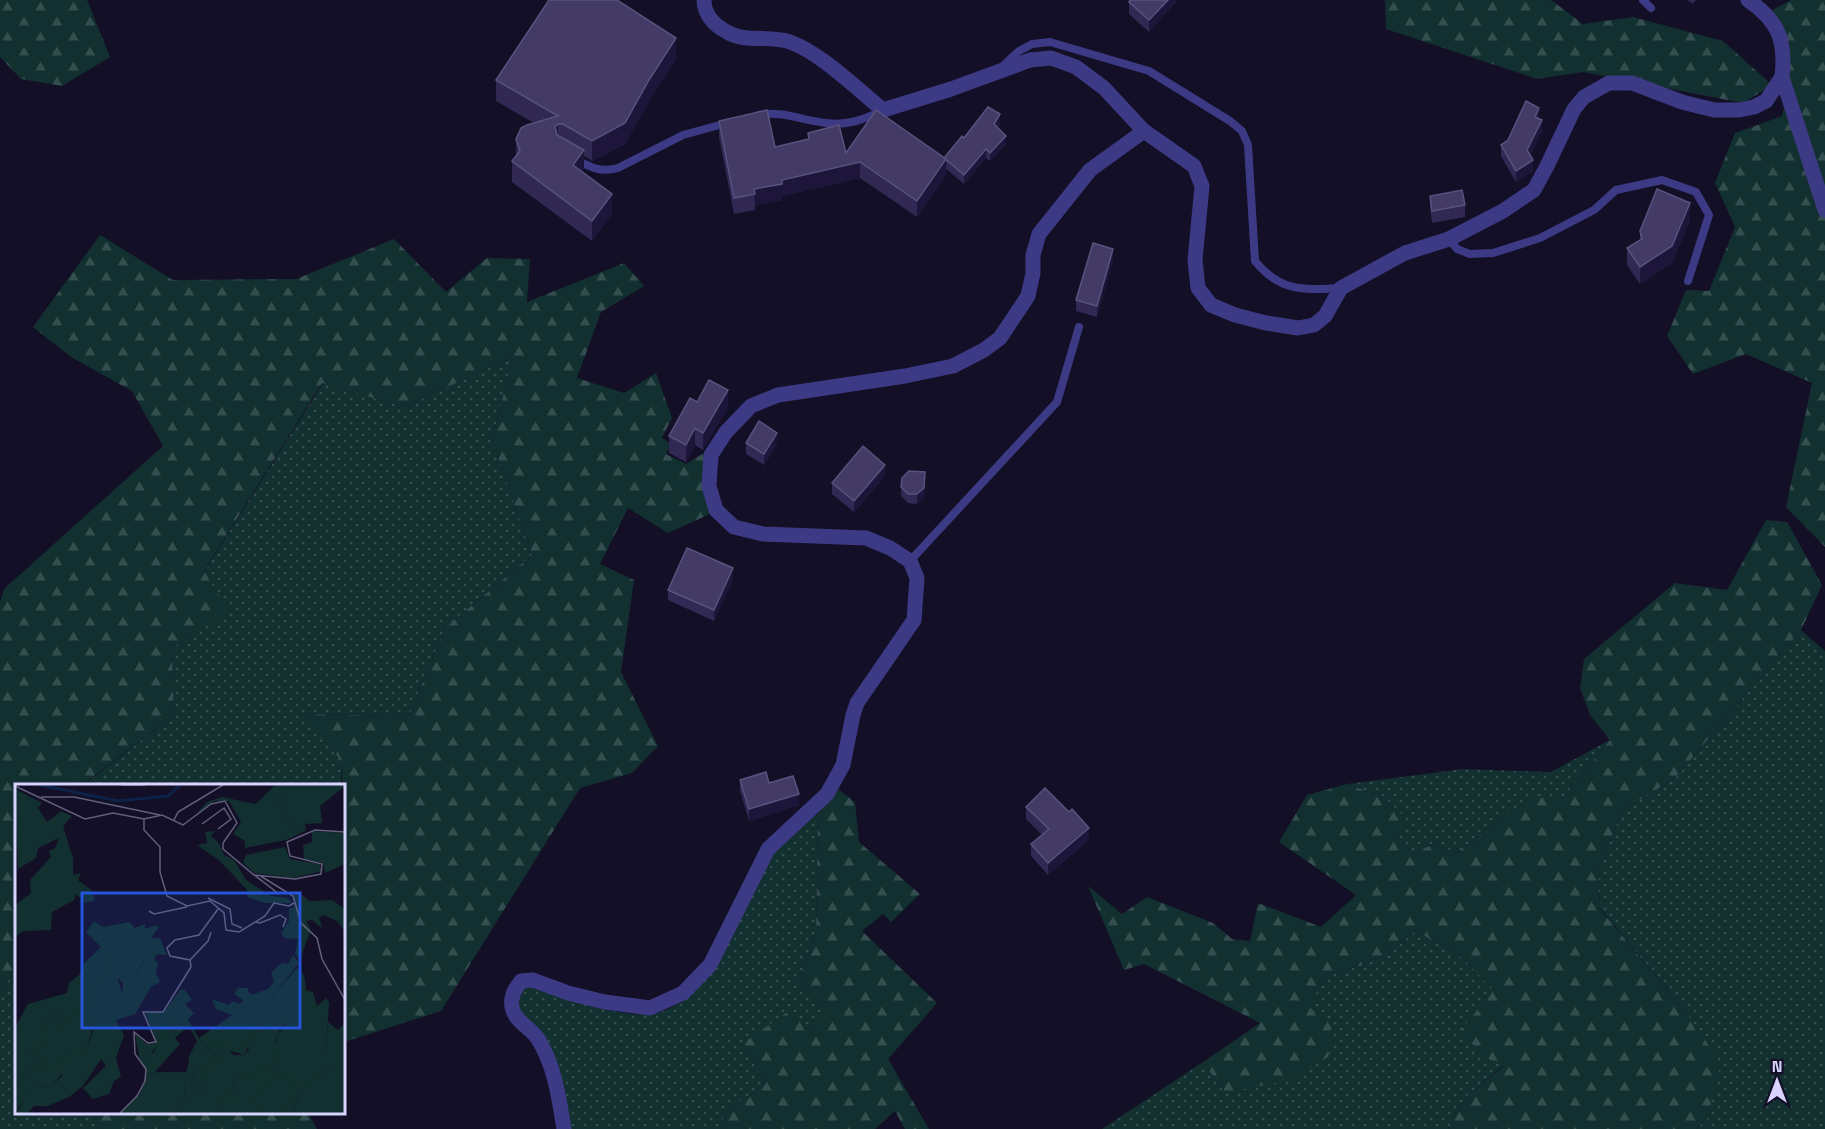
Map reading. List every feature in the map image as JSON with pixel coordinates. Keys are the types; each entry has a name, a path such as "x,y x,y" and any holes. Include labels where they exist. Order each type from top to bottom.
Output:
{"street":[{"path":"704,0 704,9 714,23 729,33 747,38 774,38 811,52 883,110 951,90 998,70 1030,60 1051,58 1076,66 1104,88 1144,131 1194,166 1202,186 1195,260 1198,288 1211,305 1266,324 1298,328 1314,325 1325,316 1341,288 1405,253 1449,239 1503,211 1534,190 1574,109 1584,97 1609,83 1632,83 1682,102 1714,110 1739,110 1754,107 1769,97 1782,77"},
{"path":"1748,0 1758,6 1782,38 1784,59 1782,77 1825,210"},
{"path":"564,1129 559,1096 547,1056 536,1036 517,1019 512,1006 512,992 521,981 533,980 568,993 596,1000 650,1008 683,993 710,964 768,849 827,794 843,765 857,703 914,620 917,578 909,561 890,548 866,538 763,534 734,526 716,510 709,486 711,455 726,432 751,406 778,395 905,376 952,366 984,350 1000,338 1028,296 1033,273 1033,255 1039,234 1090,170 1144,131"}],"lane":[{"path":"1643,0 1651,8"},
{"path":"998,70 1019,51 1032,44 1050,42 1149,71 1230,121 1242,130 1248,145 1255,261 1266,275 1300,290 1341,288"},
{"path":"755,116 766,114 799,117 826,123 860,121 883,110"},
{"path":"569,155 595,170 608,171 683,135 732,122"},
{"path":"1449,239 1457,249 1470,254 1493,253 1540,238 1594,210 1616,190 1662,180 1696,192 1709,215 1688,281"},
{"path":"909,561 1057,402 1079,327"}],"green space":[{"path":"0,0 87,0 110,57 62,86 21,79 0,57"},
{"path":"1385,0 1551,0 1583,24 1633,17 1723,41 1772,85 1743,103 1583,72 1537,79 1386,29"},
{"path":"1791,0 1825,0 1825,547 1786,507 1812,383 1746,354 1693,374 1667,336 1686,290 1709,291 1735,227 1715,183 1735,133 1782,116 1789,84 1768,12"},
{"path":"100,235 173,280 296,279 394,239 446,292 487,258 530,259 527,302 624,263 644,286 601,312 577,378 624,393 656,373 672,418 662,438 671,444 666,454 686,464 704,453 710,514 668,533 628,508 600,564 634,580 621,672 658,746 632,773 580,788 441,1011 345,1042 345,784 342,784 342,761 299,714 409,716 445,628 532,555 492,440 513,357 404,407 322,383 204,571 229,612 172,648 174,715 83,784 15,784 15,968 0,996 0,602 4,589 163,446 132,391 71,357 33,327"},
{"path":"513,357 492,440 532,555 445,628 409,716 300,714 342,761 341,784 85,784 174,715 172,648 228,612 204,572 323,383 404,407"},
{"path":"1766,520 1787,522 1822,585 1801,630 1675,778 1622,811 1598,872 1600,909 1688,1015 1721,1063 1707,1119 1696,1129 1448,1129 1466,1097 1504,1066 1482,1056 1461,1030 1494,990 1458,954 1415,931 1391,952 1364,965 1327,974 1309,1007 1332,1022 1328,1057 1290,1080 1225,1093 1203,1062 1260,1023 1144,964 1124,970 1088,886 1122,914 1147,897 1213,923 1232,939 1250,941 1258,903 1321,927 1356,895 1279,842 1307,795 1347,784 1384,797 1406,818 1397,840 1416,854 1432,844 1458,853 1501,817 1535,797 1561,800 1610,740 1590,715 1580,688 1584,659 1675,583 1727,590"},
{"path":"1801,630 1825,651 1825,1129 1696,1129 1707,1119 1688,1015 1600,908 1598,872 1622,811 1675,778"},
{"path":"1610,740 1561,800 1501,817 1458,853 1432,844 1416,854 1397,840 1405,818 1384,797 1347,784 1463,769 1551,772"},
{"path":"838,789 855,802 859,842 920,894 891,922 883,914 862,931 937,1003 888,1059 929,1129 905,1129 895,1111 875,1129 720,1129 725,1112 766,1084 742,1044 790,1010 809,1030 829,1012 799,983 816,931 818,813 833,798"},
{"path":"818,813 816,931 799,983 830,1012 809,1030 742,1044 766,1084 725,1112 720,1129 571,1129 522,1015 519,1001 522,991 532,987 609,1010 639,1015 661,1012 687,999 773,853"},
{"path":"1415,931 1458,954 1495,990 1504,1065 1466,1097 1448,1129 1102,1129 1203,1062 1225,1093 1308,1007 1327,974 1364,965 1391,952"},
{"path":"15,968 15,1114 94,1114 100,1129 0,1129 0,996"},
{"path":"94,1114 309,1114 317,1129 100,1129"}],"building":[{"path":"549,0 617,0 676,38 625,123 592,141 563,124 555,127 557,135 584,150 573,165 612,194 592,221 512,161 520,151 516,139 521,128 558,116 496,80"},
{"path":"1130,0 1168,0 1149,20 1129,2"},
{"path":"1526,101 1539,108 1535,117 1542,120 1527,150 1533,160 1516,171 1501,145 1508,140"},
{"path":"988,107 1000,114 994,124 1006,136 990,153 986,149 964,175 944,158 962,136 964,138"},
{"path":"767,110 775,147 809,139 808,133 839,125 846,153 876,110 946,159 917,201 860,162 782,180 782,184 754,189 755,194 734,198 719,121"},
{"path":"1657,189 1690,203 1672,246 1640,267 1627,248 1642,239 1640,231"},
{"path":"1462,190 1465,205 1432,211 1430,196"},
{"path":"1093,243 1113,249 1097,306 1076,300"},
{"path":"709,380 728,390 703,433 695,428 686,445 669,436 690,398 697,402"},
{"path":"759,421 777,433 764,454 746,443"},
{"path":"863,446 885,465 854,501 832,483"},
{"path":"909,471 925,472 924,488 917,494 908,494 901,487 902,478"},
{"path":"687,548 733,568 714,610 668,590"},
{"path":"766,772 769,783 793,776 799,794 749,809 740,780"},
{"path":"1045,788 1069,812 1072,809 1089,828 1048,863 1031,844 1049,829 1026,807"}]}
